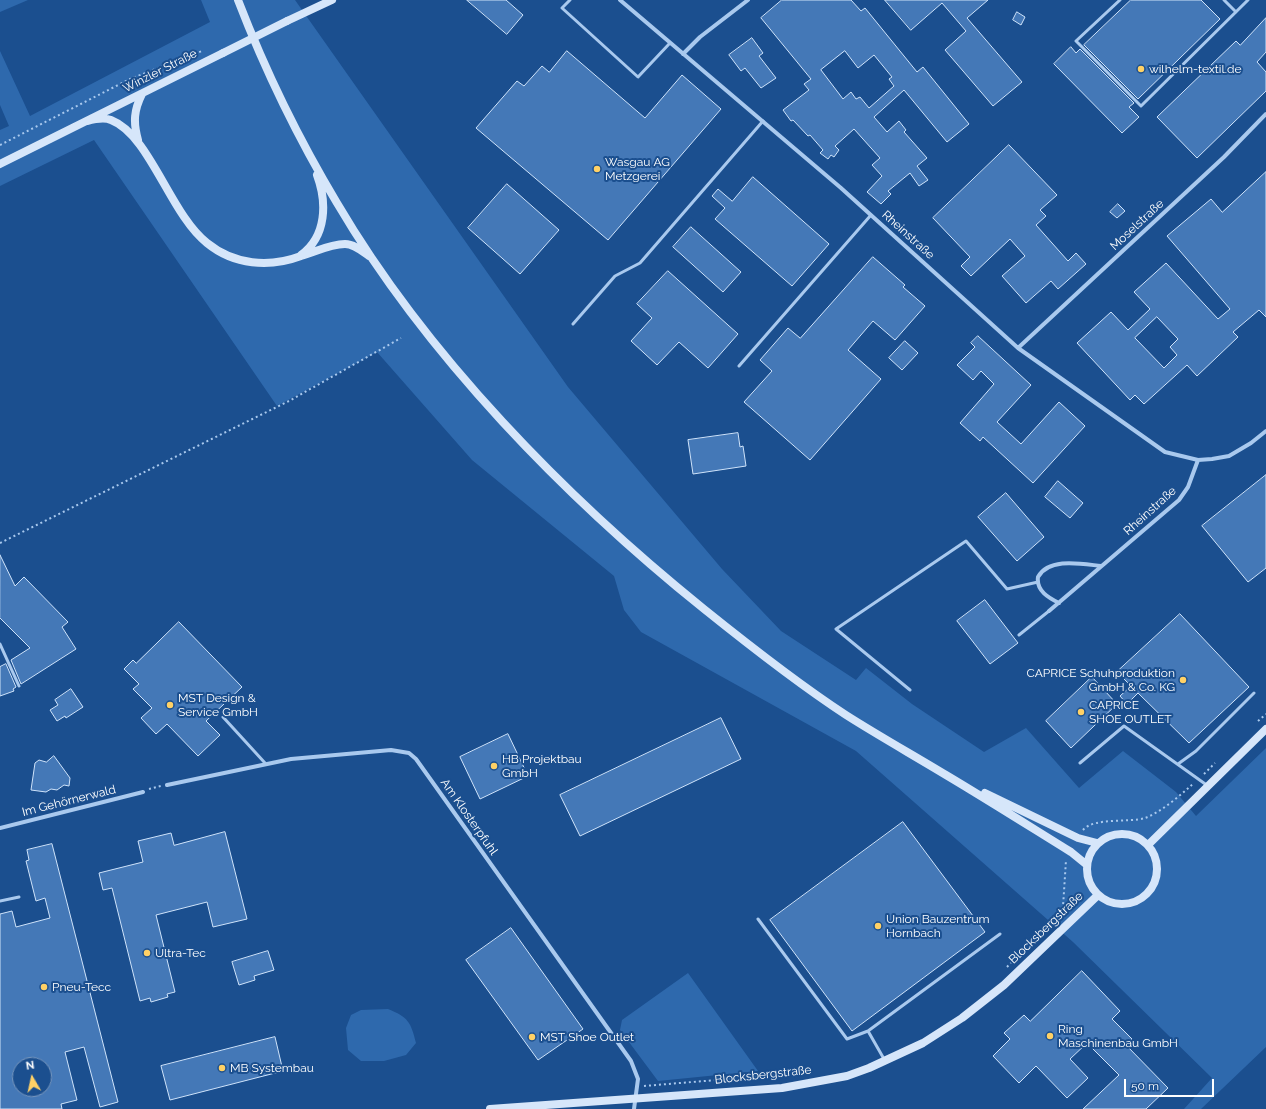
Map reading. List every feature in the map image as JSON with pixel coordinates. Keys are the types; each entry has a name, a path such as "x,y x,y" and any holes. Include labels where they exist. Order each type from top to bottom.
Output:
{"main road":[{"path":"238,0 269,75 307,150 338,204 373,258 436,344 510,428 602,522 655,570 750,646 802,685 846,715 1071,852 1087,865"},
{"name":"Winzler Straße","path":"0,164 332,0"},
{"path":"140,144 134,122 137,104 142,94"},
{"path":"87,121 103,119 110,120 130,132 140,144 180,213 194,231 206,243 228,256 255,264 277,263 295,259 324,248 346,244 353,246 373,258"},
{"path":"295,259 312,243 319,231 324,212 323,194 307,150"},
{"path":"1148,845 1266,729"},
{"path":"946,775 1078,838 1098,844"},
{"path":"1123,834 1141,839 1148,845 1155,856 1157,867 1156,879 1151,890 1142,898 1131,903 1120,904 1108,902 1098,895 1089,881 1087,865 1090,853 1098,844 1114,835 1123,834"},
{"name":"Blocksbergstraße","path":"490,1109 782,1088 847,1076 886,1061 923,1044 962,1018 1004,985 1098,895"}],"street":[{"name":"Rheinstraße","path":"620,0 763,121 1018,348 1164,452 1198,460 1229,456 1251,443 1266,431"},
{"path":"683,54 700,37 748,0"},
{"name":"Moselstraße","path":"1018,348 1224,157 1266,114"},
{"name":"Rheinstraße","path":"1049,611 1179,500 1188,487 1198,460"},
{"path":"1059,603 1044,594 1038,582 1041,573 1051,566 1077,564 1101,566"},
{"name":"Am Klosterpfuhl","path":"166,785 266,763 391,750 409,753 416,759 631,1061 638,1079 634,1109"},
{"name":"Im Gehörnerwald","path":"0,828 143,792"}],"lane":[{"path":"570,0 562,8 638,77 670,43"},
{"path":"1120,0 1076,41 1141,106 1248,0"},
{"path":"1224,0 1236,12"},
{"path":"574,324 615,276 640,263 763,121"},
{"path":"740,366 870,215"},
{"path":"910,690 836,629 966,541 1007,589 1038,582"},
{"path":"1018,635 1049,611"},
{"path":"0,644 19,686"},
{"path":"1178,764 1196,751 1254,693"},
{"path":"223,717 266,763"},
{"path":"1080,763 1124,726 1208,786"},
{"path":"0,901 19,896"},
{"path":"758,919 847,1040 868,1031 1000,934"},
{"path":"868,1031 886,1061"}],"path":[{"path":"0,145 124,82 205,50"},
{"path":"0,543 289,401 401,338"},
{"path":"143,792 148,789 166,785"}],"shaded area":[{"path":"0,0 28,0 0,12"},
{"path":"201,0 295,0 568,387 722,569 781,631 856,680 866,668 912,704 984,752 1026,728 1079,788 1123,751 1176,792 1196,816 1266,748 1266,1047 1201,1109 1184,1109 1212,1078 1073,942 856,751 641,632 624,610 614,576 472,460 377,352 277,406 94,140 0,186 0,130 9,126 0,105 0,51 30,116 210,22"},
{"path":"688,973 758,1071 658,1081 620,1030 622,1020"},
{"path":"388,1009 408,1021 416,1043 406,1055 384,1061 361,1061 348,1050 346,1028 351,1015 361,1010"}],"building":[{"path":"467,0 506,0 523,15 507,34"},
{"path":"782,0 851,0 861,11 865,8 917,72 923,67 969,124 947,142 904,90 874,117 887,132 899,121 906,130 904,132 927,158 917,166 928,180 919,186 910,173 888,191 891,194 881,204 867,192 882,176 872,165 880,158 854,129 835,146 839,150 834,157 831,155 828,159 820,153 823,150 810,135 808,136 793,120 791,121 783,110 809,90 804,84 811,79 761,18","holes":["845,51 858,68 874,55 892,77 889,79 894,86 869,108 860,97 856,99 851,92 843,99 821,70"]},
{"path":"885,0 988,0 967,18 1022,82 993,106 945,50 966,31 942,3 911,30"},
{"name":"wilhelm-textil.de","path":"1131,0 1201,0 1220,19 1138,99 1084,45"},
{"path":"1017,12 1025,17 1021,25 1013,20"},
{"path":"1266,18 1266,52 1257,62 1266,72 1266,91 1197,158 1157,117 1236,41 1240,45"},
{"path":"752,38 763,53 759,56 776,78 761,88 745,68 741,71 729,55"},
{"path":"1071,47 1076,53 1080,49 1134,103 1129,107 1139,117 1122,133 1054,64"},
{"name":"Wasgau AG Metzgerei","path":"567,51 645,118 682,75 721,109 608,240 476,128 517,81 524,86 542,66 549,72"},
{"path":"1009,145 1057,195 1040,210 1046,216 1036,225 1068,261 1076,253 1086,264 1058,289 1051,281 1026,303 1002,276 1025,256 1010,239 971,276 961,266 970,257 933,218"},
{"path":"1266,172 1266,317 1259,310 1233,332 1238,337 1197,376 1187,365 1144,404 1135,395 1130,400 1077,343 1111,312 1128,330 1150,309 1134,292 1166,263 1218,319 1230,309 1167,236 1211,199 1222,212","holes":["1157,317 1178,339 1170,347 1177,355 1164,368 1135,338"]},
{"path":"753,177 829,244 792,286 715,219 725,208 712,196 718,189 732,201"},
{"path":"507,184 559,230 520,274 468,228"},
{"path":"1118,204 1125,211 1117,218 1110,212"},
{"path":"691,227 741,272 723,292 673,247"},
{"path":"873,257 905,285 903,287 925,306 895,340 873,321 848,350 881,379 810,460 744,402 772,371 760,360 788,328 800,338"},
{"path":"668,271 738,334 708,368 679,342 657,365 631,341 652,318 637,304"},
{"path":"978,336 1031,385 997,422 1021,444 1059,402 1085,426 1033,483 983,437 980,441 960,423 994,384 981,371 973,380 957,365 975,347 971,343"},
{"path":"905,341 918,353 902,370 889,358"},
{"path":"738,433 740,447 743,446 746,466 693,474 688,440"},
{"path":"1266,475 1266,568 1248,582 1202,526"},
{"path":"1058,481 1083,503 1070,518 1045,497"},
{"path":"1006,493 1044,537 1017,561 978,517"},
{"path":"0,555 15,586 24,577 68,622 62,627 76,649 21,684 11,660 30,648 0,618"},
{"path":"985,600 1018,643 990,664 957,621"},
{"name":"CAPRICE Schuhproduktion GmbH & Co. KG","path":"1180,614 1249,687 1189,743 1138,693 1127,704 1120,696 1131,686 1117,672"},
{"path":"179,622 242,687 206,721 220,735 198,756 167,724 156,734 141,718 152,708 133,689 139,684 124,669 133,660 136,663"},
{"path":"6,664 16,687 13,689 14,691 0,696 0,667"},
{"name":"CAPRICE SHOE OUTLET","path":"1092,677 1117,704 1071,748 1046,721"},
{"path":"71,689 83,707 66,718 65,716 57,721 50,710 58,705 55,700"},
{"path":"721,718 741,759 580,836 560,795"},
{"name":"HB Projektbau GmbH","path":"508,734 528,776 480,799 460,757"},
{"path":"54,756 70,778 69,786 64,785 57,790 51,789 46,792 31,790 35,763 39,760 46,762"},
{"name":"Union Bauzentrum Hornbach","path":"903,822 985,932 852,1031 770,920"},
{"path":"225,832 247,919 213,927 207,902 156,915 175,992 167,994 168,997 151,1002 150,998 140,1001 112,888 103,890 99,873 143,862 138,841 171,833 174,845"},
{"name":"Pneu-Tecc","path":"52,844 118,1102 100,1107 84,1047 65,1052 77,1100 61,1104 62,1109 0,1109 0,914 12,911 16,927 50,918 45,898 36,901 26,861 29,860 27,850"},
{"path":"511,928 583,1029 538,1060 466,960"},
{"path":"268,951 274,970 254,976 255,980 239,985 232,962"},
{"path":"1082,971 1120,1011 1112,1019 1132,1039 1126,1045 1168,1088 1146,1109 1083,1109 1119,1075 1087,1043 1070,1059 1088,1078 1067,1098 1036,1066 1019,1083 993,1056 1010,1039 1004,1033 1024,1015 1030,1021"},
{"name":"MB Systembau","path":"275,1037 283,1071 170,1100 161,1066"}],"place":[{"name":"wilhelm-textil.de","path":"1141,69"},
{"name":"Wasgau AG Metzgerei","path":"597,169"},
{"name":"CAPRICE Schuhproduktion GmbH & Co. KG","path":"1183,680"},
{"name":"MST Design & Service GmbH","path":"170,705"},
{"name":"CAPRICE SHOE OUTLET","path":"1081,712"},
{"name":"HB Projektbau GmbH","path":"494,766"},
{"name":"Union Bauzentrum Hornbach","path":"878,926"},
{"name":"Ultra-Tec","path":"147,953"},
{"name":"Pneu-Tecc","path":"44,987"},
{"name":"Ring Maschinenbau GmbH","path":"1050,1036"},
{"name":"MST Shoe Outlet","path":"532,1037"},
{"name":"MB Systembau","path":"222,1068"}]}
